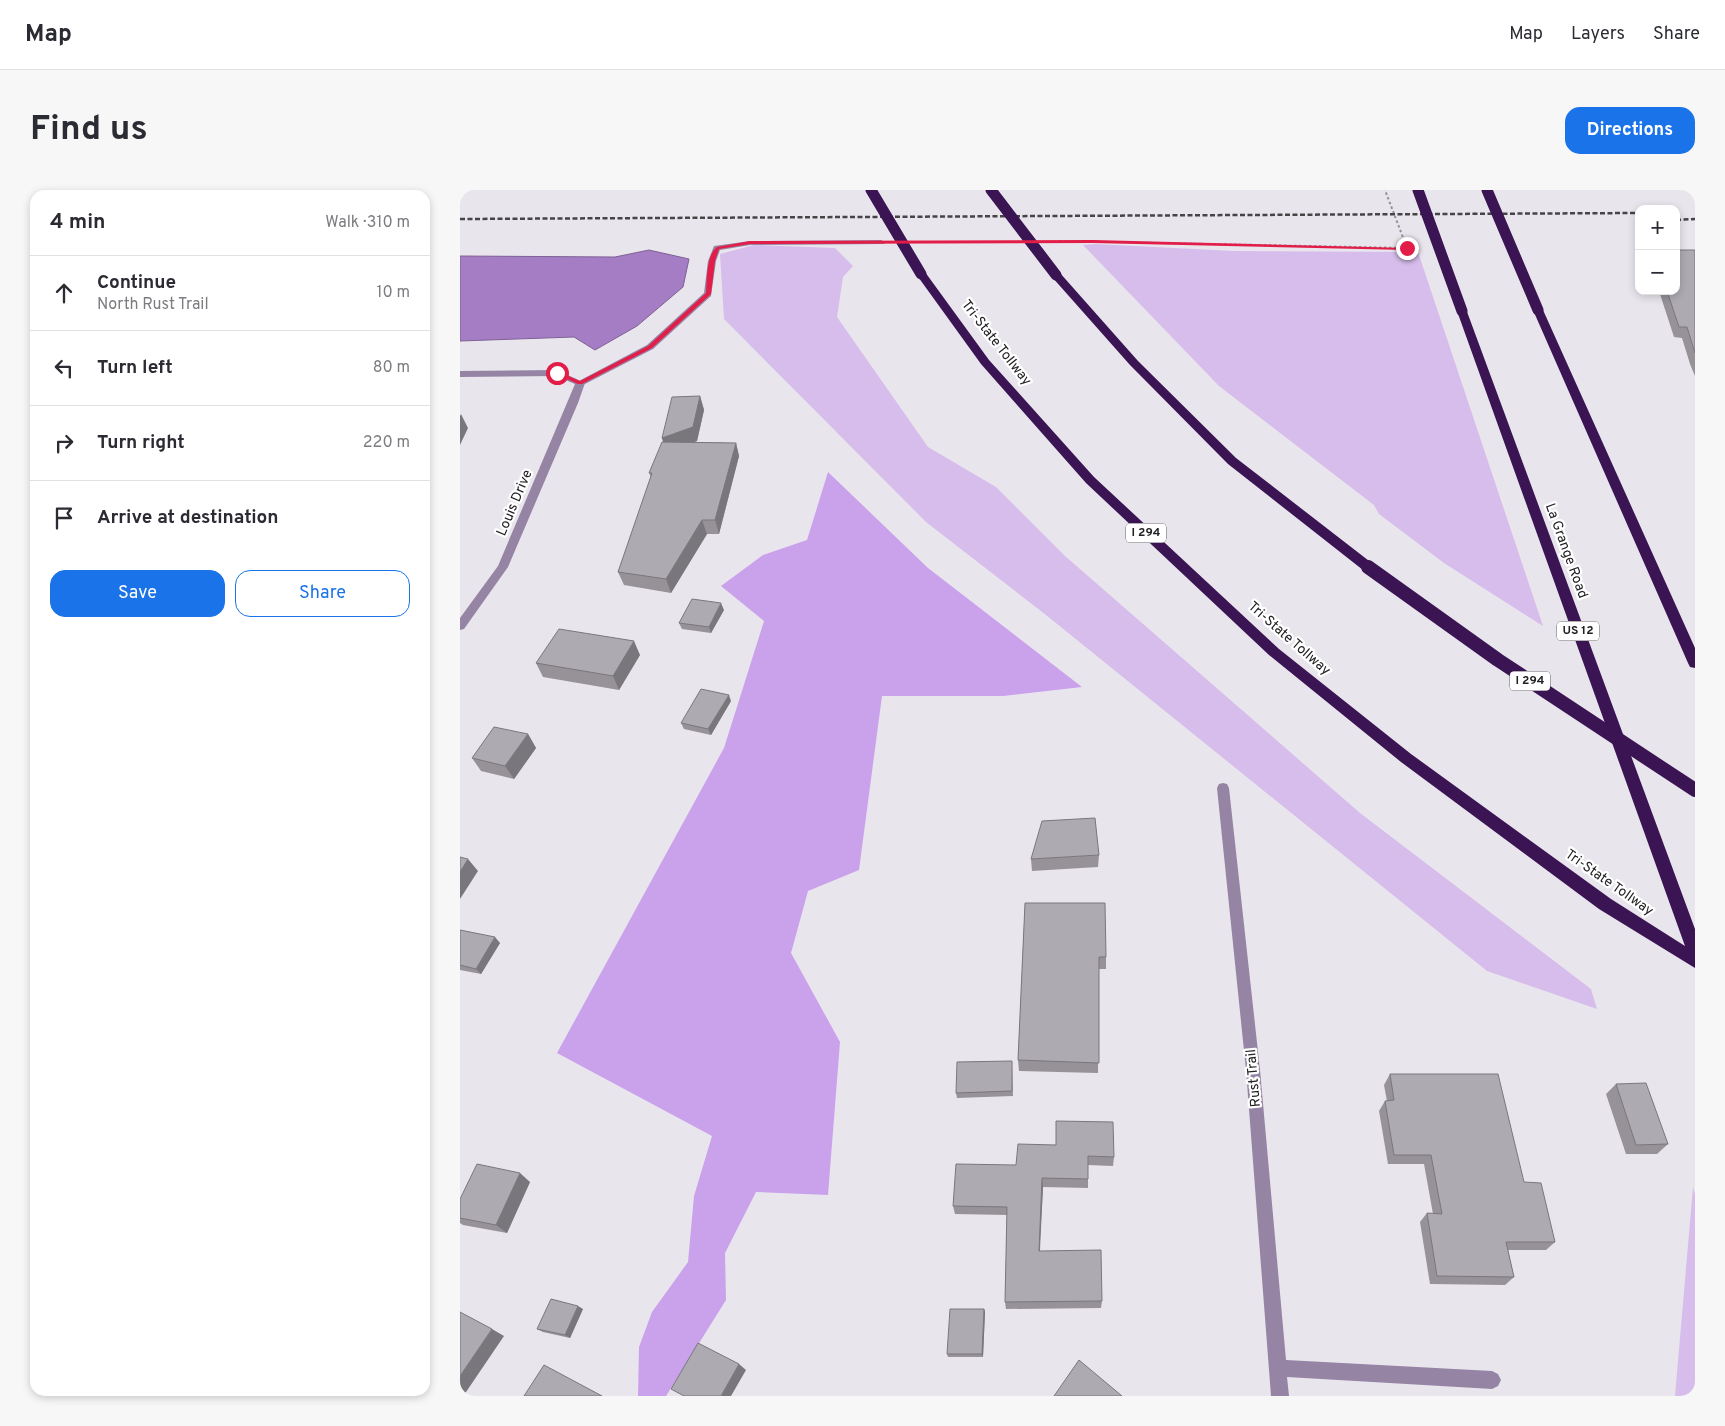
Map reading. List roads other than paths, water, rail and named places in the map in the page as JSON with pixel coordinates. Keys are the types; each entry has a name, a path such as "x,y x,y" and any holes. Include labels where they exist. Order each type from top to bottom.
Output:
{"highway":[{"name":"Tri-State Tollway","path":"871,190 921,274 985,362 1090,480 1274,652 1406,758 1605,904 1695,961"},
{"name":"I 294","path":"991,190 1056,275 1134,363 1232,461 1368,567 1498,660 1695,790"},
{"name":"La Grange Road","path":"1418,190 1695,951"},
{"path":"1487,190 1538,310 1695,663"}],"street":[{"path":"460,374 557,373 580,383 650,347 708,294 712,261 717,248 750,243 881,242"},
{"name":"Louis Drive","path":"460,626 503,567 580,383"},
{"name":"Rust Trail","path":"1223,788 1253,1070 1280,1396"},
{"path":"1278,1368 1492,1380"}],"railway":[{"path":"460,219 1635,213"},
{"path":"1680,220 1695,219"}]}
